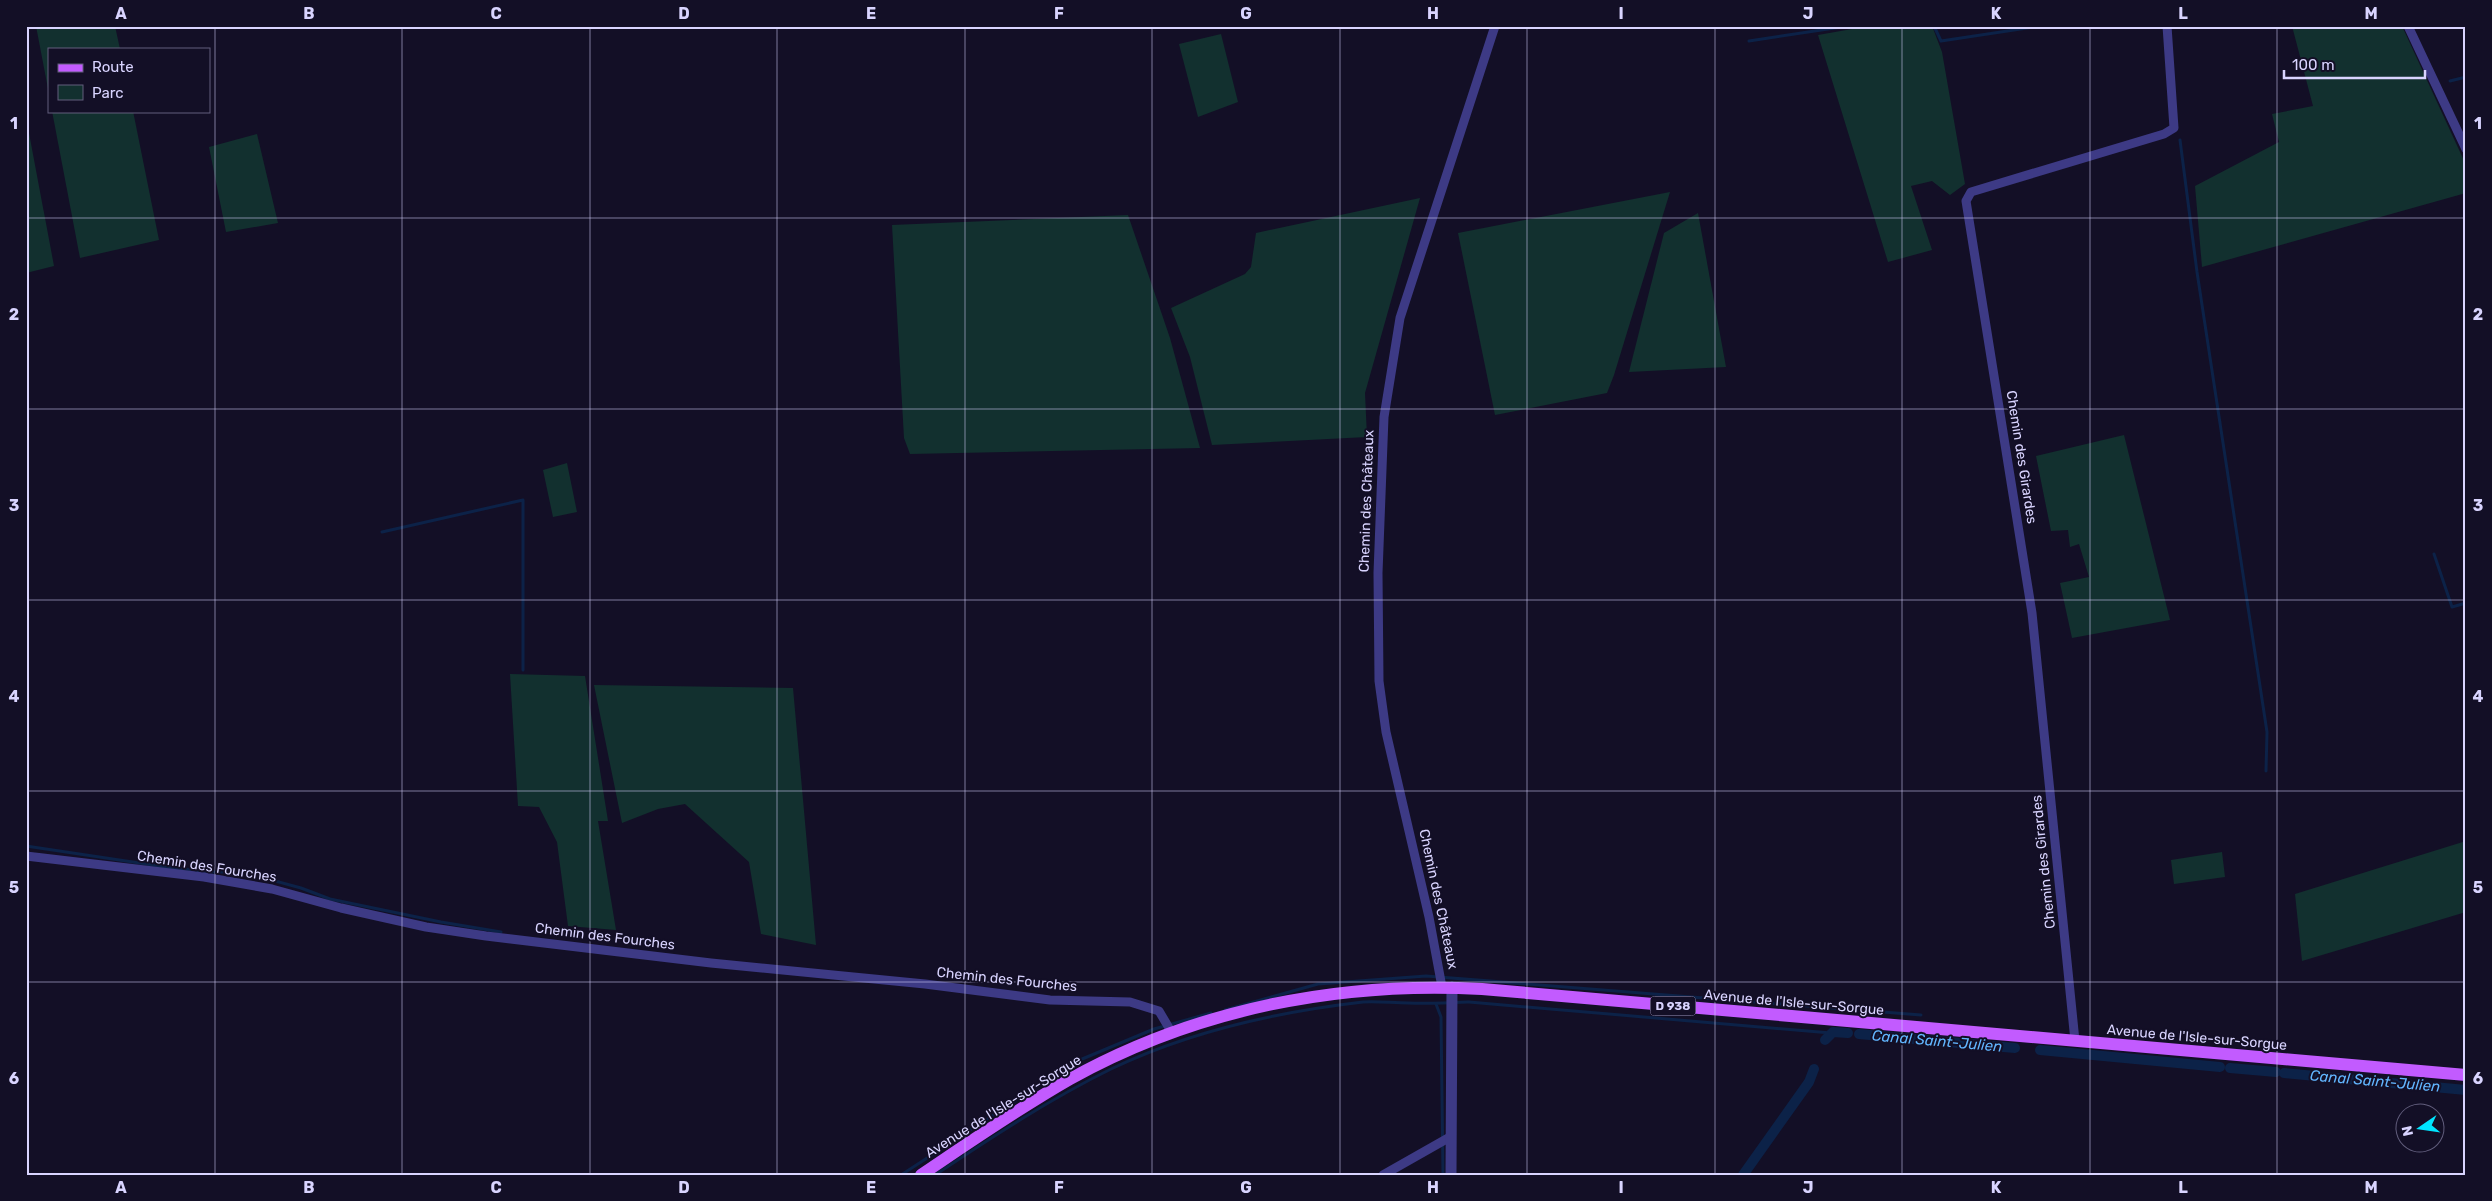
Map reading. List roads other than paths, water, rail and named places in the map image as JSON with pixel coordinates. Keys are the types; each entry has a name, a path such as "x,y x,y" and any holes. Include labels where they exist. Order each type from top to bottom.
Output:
{"main road":[{"name":"Avenue de l'Isle-sur-Sorgue","path":"921,1175 1072,1078 1122,1053 1172,1033 1234,1013 1290,1000 1372,989 1447,987 2466,1075"}],"street":[{"name":"Chemin des Châteaux","path":"1451,1175 1447,987 1386,732 1379,681 1378,573 1384,417 1400,318 1495,26"},
{"name":"Chemin des Girardes","path":"2075,1042 2032,612 1966,201 1971,192 2164,134 2174,128 2167,26"},
{"path":"2408,26 2466,149"},
{"name":"Chemin des Fourches","path":"26,856 212,878 272,889 341,908 426,927 486,936 1050,1000 1130,1002 1159,1011 1172,1033"},
{"path":"1383,1175 1450,1137"}],"waterway":[{"path":"1749,41 1848,26"},
{"path":"1934,26 1941,41 2041,26"},
{"path":"2450,81 2466,77"},
{"path":"2180,140 2197,272 2267,732 2266,771"},
{"path":"382,532 523,500 523,670"},
{"path":"2434,554 2452,607 2466,603"},
{"path":"26,846 166,867 212,872 242,872 301,888 330,899 441,922 501,932"},
{"path":"1225,1010 1318,984 1426,976 1921,1015"},
{"path":"935,1175 1044,1106 1111,1069 1171,1044 1203,1034 1298,1011 1363,1002 1469,1002 1831,1033"},
{"path":"1436,1004 1441,1017 1443,1175"},
{"path":"901,1175 1075,1062 1154,1029 1211,1013"},
{"name":"Canal Saint-Julien","path":"1825,1040 1833,1032 1848,1033"},
{"name":"Canal Saint-Julien","path":"1859,1034 2015,1048"},
{"name":"Canal Saint-Julien","path":"2040,1050 2220,1067"},
{"name":"Canal Saint-Julien","path":"2230,1068 2276,1072"},
{"name":"Canal Saint-Julien","path":"1743,1175 1809,1082 1814,1069"},
{"name":"Canal Saint-Julien","path":"2284,1073 2466,1090"}]}
